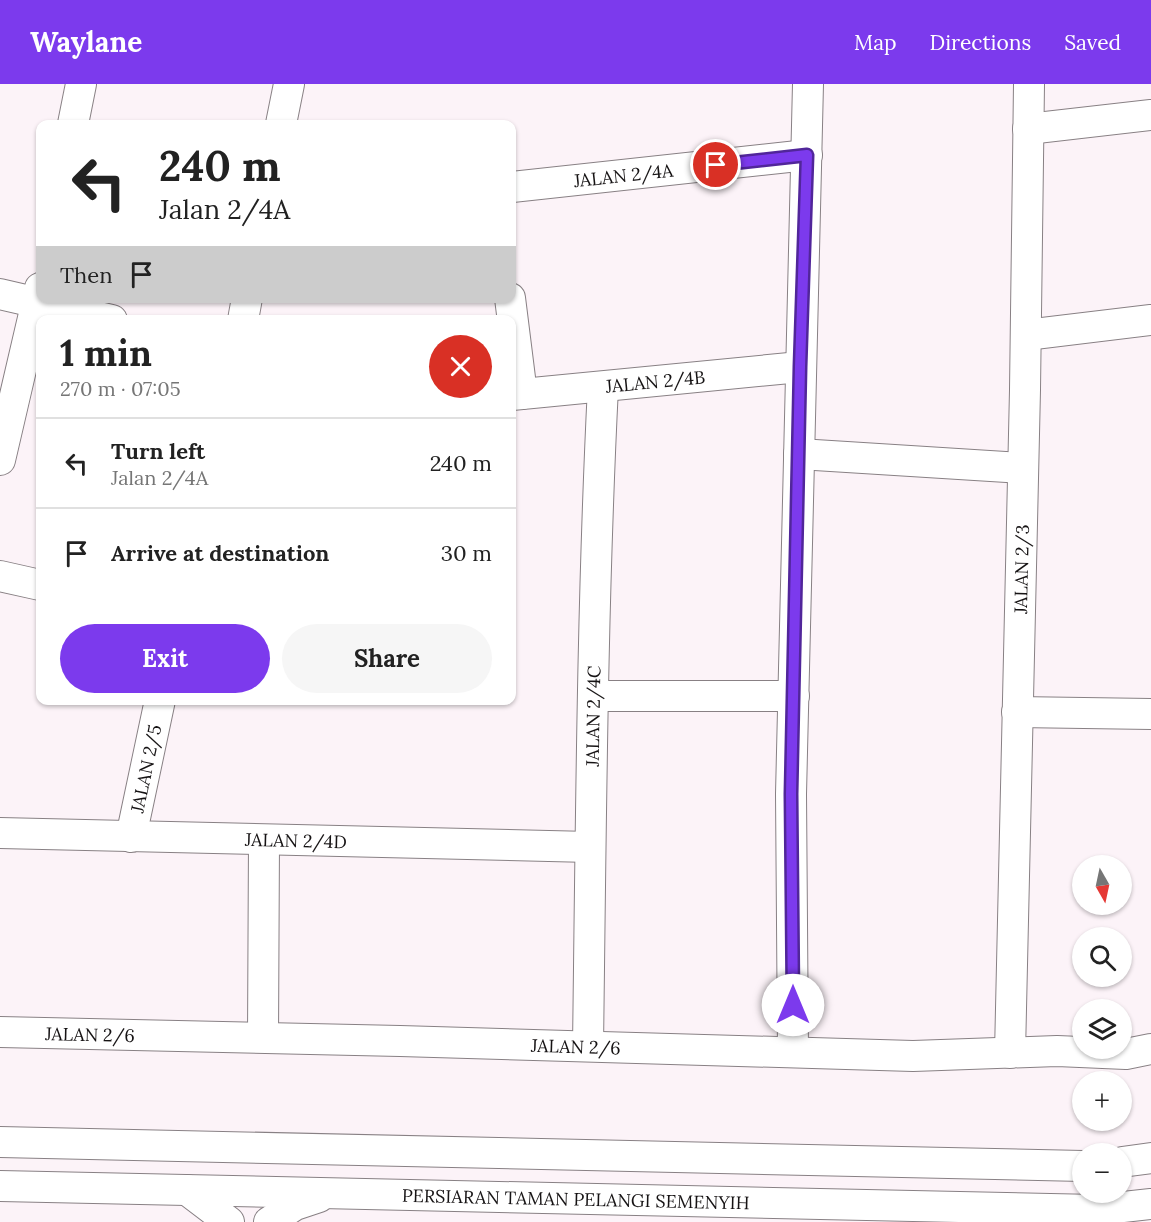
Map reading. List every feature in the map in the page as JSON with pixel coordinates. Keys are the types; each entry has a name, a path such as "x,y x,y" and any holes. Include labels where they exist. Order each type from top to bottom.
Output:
{"street":[{"path":"74,120 81,84"},
{"path":"282,120 290,84"},
{"path":"793,1052 791,794 808,84"},
{"name":"JALAN 2/3","path":"1010,1053 1026,335 1029,84"},
{"path":"1028,129 1151,115"},
{"name":"JALAN 2/4A","path":"516,187 807,155"},
{"path":"0,294 36,295"},
{"path":"0,460 37,303"},
{"path":"62,303 97,315"},
{"path":"1026,335 1151,320"},
{"name":"JALAN 2/4B","path":"517,394 800,367"},
{"name":"JALAN 2/4C","path":"588,1046 597,504 603,387"},
{"path":"799,454 1023,468"},
{"path":"0,576 36,584"},
{"path":"593,696 794,696"},
{"name":"JALAN 2/5","path":"131,837 159,705"},
{"path":"1017,712 1151,714"},
{"name":"JALAN 2/4D","path":"0,833 590,848"},
{"path":"263,1037 264,840"},
{"name":"JALAN 2/6","path":"0,1032 263,1037 913,1056 1058,1052 1126,1054 1151,1050"},
{"path":"0,1142 1072,1166"},
{"path":"196,1147 229,1164 246,1179 254,1192"},
{"path":"250,1222 254,1192 273,1170 323,1149"},
{"path":"1132,1161 1151,1158"},
{"name":"PERSIARAN TAMAN PELANGI SEMENYIH","path":"0,1186 1096,1210 1151,1204"},
{"path":"187,1190 228,1222"},
{"path":"269,1222 296,1205 331,1193"}],"route":[{"path":"716,165 807,155 791,794 793,1005"}]}
